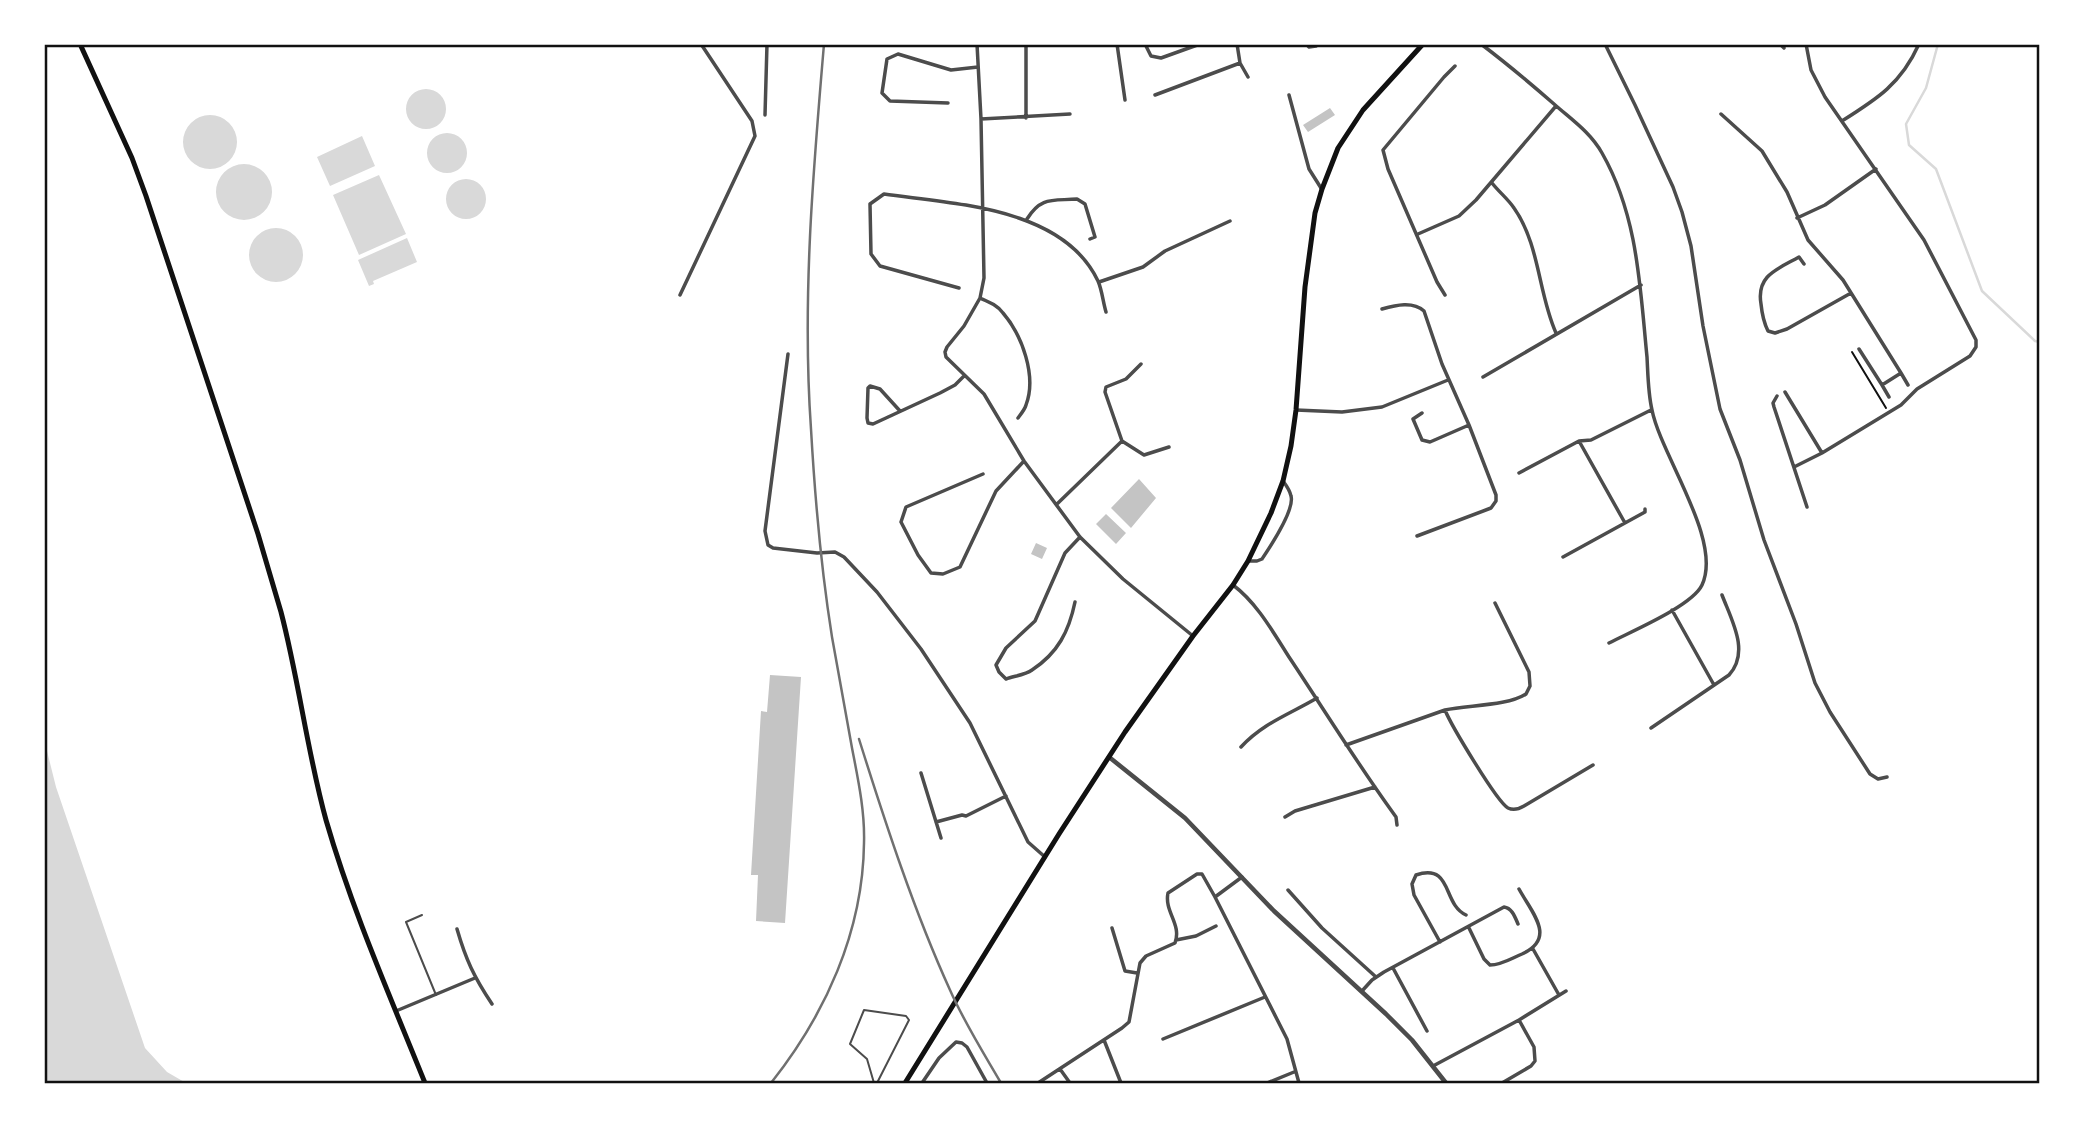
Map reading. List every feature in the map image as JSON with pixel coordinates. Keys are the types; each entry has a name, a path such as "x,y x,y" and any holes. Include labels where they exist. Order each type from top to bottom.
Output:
{"main road":[{"path":"80,44 132,158 205,372 281,612 313,770 337,855 352,902 425,1083"},
{"path":"905,1083 1109,757 1248,561 1283,481 1291,446 1305,286 1315,213 1322,189 1338,148 1363,110 1423,44"}],"street":[{"path":"680,295 755,136 752,121 701,44"},
{"path":"765,114 767,44"},
{"path":"977,44 984,278 980,298 945,352 946,357 984,394 1024,461 1080,537 1123,579 1193,636"},
{"path":"1026,44 1026,118"},
{"path":"1117,44 1125,100"},
{"path":"1145,44 1151,56 1161,58 1200,44"},
{"path":"1237,44 1240,63 1248,77"},
{"path":"1306,44 1309,47 1319,44"},
{"path":"1481,44 1514,68 1587,131 1601,150 1621,192 1631,224 1641,285 1651,410 1697,520 1706,557 1704,577 1698,590 1687,601 1609,643"},
{"path":"1605,44 1641,117 1682,212 1692,246 1703,326 1720,409 1740,460 1764,540 1815,683 1830,712 1870,774 1876,778 1887,777"},
{"path":"1780,44 1784,48"},
{"path":"1794,467 1822,453 1904,402 1917,389 1969,356 1976,347 1976,341 1924,240 1825,97 1811,70 1805,44"},
{"path":"1842,121 1885,93 1908,65 1919,44"},
{"path":"948,103 890,101 881,93 887,59 898,54 951,70 978,67"},
{"path":"1155,94 1240,63"},
{"path":"1445,295 1388,169 1383,150 1455,66"},
{"path":"1289,95 1309,169 1322,189"},
{"path":"1418,234 1459,216 1492,182 1556,106"},
{"path":"981,119 1070,114"},
{"path":"1721,114 1762,151 1787,192 1808,240 1843,280 1909,385"},
{"path":"1797,218 1825,205 1875,169"},
{"path":"1492,182 1514,207 1527,232 1556,333"},
{"path":"959,288 880,266 871,254 870,204 884,194 1009,213 1027,219 1068,243 1086,261 1099,282 1106,312"},
{"path":"1027,219 1035,207 1044,202 1077,199 1085,204 1095,237 1090,239"},
{"path":"1099,282 1143,267 1165,251 1230,221"},
{"path":"1804,264 1799,257 1764,280 1759,292 1762,315 1768,331 1775,333 1787,329 1851,293"},
{"path":"1483,377 1641,285"},
{"path":"980,298 993,304 1013,327 1029,369 1030,388 1026,405 1018,418"},
{"path":"1382,309 1406,304 1421,307 1424,311 1448,380 1496,495 1495,505 1487,510 1417,536"},
{"path":"1859,349 1889,397"},
{"path":"788,354 765,531 768,545 775,549 835,552 844,557 877,592 920,649 979,738 1028,842 1045,857"},
{"path":"1141,365 1126,379 1106,387 1105,392 1122,441 1144,456 1169,447"},
{"path":"1882,386 1901,373"},
{"path":"900,411 880,388 868,388 868,423 873,424 955,385 964,376"},
{"path":"1296,410 1342,412 1382,407 1448,380"},
{"path":"1785,392 1822,453"},
{"path":"1777,396 1773,407 1807,507"},
{"path":"1518,473 1651,410"},
{"path":"1422,414 1413,419 1422,440 1430,442 1469,425"},
{"path":"1057,504 1122,441"},
{"path":"1579,442 1625,523"},
{"path":"983,474 906,507 901,522 931,573 943,574 960,567 996,491 1024,461"},
{"path":"1248,561 1262,559 1281,529 1292,503 1292,497 1283,481"},
{"path":"1563,557 1645,509"},
{"path":"1075,601 1070,626 1053,652 1030,672 1006,679 996,665 1006,648 1035,621 1065,553 1080,537"},
{"path":"1233,585 1248,597 1396,817 1397,825"},
{"path":"1651,728 1729,676 1735,668 1740,657 1737,638 1721,595"},
{"path":"1346,745 1445,710 1523,697 1529,690 1529,672 1495,603"},
{"path":"1672,610 1714,685"},
{"path":"1241,747 1253,734 1273,720 1317,698"},
{"path":"1445,710 1451,724 1508,808 1518,809 1524,806 1593,765"},
{"path":"1109,757 1185,818 1282,919 1412,1040 1446,1083"},
{"path":"921,773 941,838"},
{"path":"1285,817 1295,811 1375,787"},
{"path":"936,822 966,816 1006,796"},
{"path":"1440,943 1413,895 1412,884 1416,875 1429,872 1440,877 1459,911 1465,915"},
{"path":"1038,1083 1129,1022 1140,963 1146,956 1175,943 1178,934 1169,909 1168,893 1197,874 1202,874 1287,1039 1298,1083"},
{"path":"1215,897 1242,877"},
{"path":"1469,928 1484,959 1490,965 1533,948 1541,937 1540,929 1519,889"},
{"path":"1288,890 1322,928 1376,977"},
{"path":"1362,991 1376,977 1392,967 1504,907 1512,912 1518,924"},
{"path":"1176,940 1196,936 1216,926"},
{"path":"1112,928 1125,971 1137,973"},
{"path":"457,929 467,962 492,1004"},
{"path":"1533,948 1559,995"},
{"path":"1392,967 1427,1031"},
{"path":"396,1011 475,978"},
{"path":"1433,1066 1519,1020 1566,991"},
{"path":"1163,1039 1265,997"},
{"path":"1502,1083 1535,1061 1534,1047 1519,1020"},
{"path":"1104,1040 1121,1083"},
{"path":"922,1083 940,1058 956,1042 967,1047 988,1083"},
{"path":"1060,1069 1070,1083"},
{"path":"1267,1083 1295,1071"}],"lane":[{"path":"422,915 406,922 436,995"},
{"path":"864,1010 906,1016 909,1020 875,1083 867,1059 850,1044 864,1010"}],"path":[{"path":"1852,352 1888,412"}],"shaded area":[{"path":"426,89 440,95 446,109 440,123 426,129 412,123 406,109 412,95"},
{"path":"210,115 229,123 237,142 229,161 210,169 191,161 183,142 191,123"},
{"path":"447,133 461,139 467,153 461,167 447,173 433,167 427,153 433,139"},
{"path":"362,136 375,166 330,186 317,157"},
{"path":"244,164 259,169 267,177 272,192 267,207 259,215 244,220 229,215 221,207 216,192 221,177 229,169"},
{"path":"379,175 406,234 359,255 333,195"},
{"path":"466,179 480,185 486,199 480,213 466,219 452,213 446,199 452,185"},
{"path":"276,228 295,236 303,255 295,274 276,282 257,274 249,255 257,236"},
{"path":"407,238 417,262 373,281 374,284 369,286 358,260"},
{"path":"44,739 56,787 145,1048 167,1072 186,1083 44,1083"}],"building":[{"path":"1330,108 1335,115 1308,132 1303,125"},
{"path":"1139,479 1156,498 1131,528 1111,508"},
{"path":"1106,514 1126,533 1116,544 1096,524"},
{"path":"1036,543 1047,548 1042,559 1031,554"},
{"path":"770,675 801,677 785,923 756,921 758,875 751,875 761,711 767,712"}],"waterway":[{"path":"1938,44 1926,88 1906,124 1909,145 1936,169 1982,291 2035,341 2040,342"}],"railway":[{"path":"771,1083 808,1029 837,971 857,908 864,843 861,795 832,637 814,481 808,285 824,44"},
{"path":"859,739 924,929 961,1014 1001,1083"}]}
